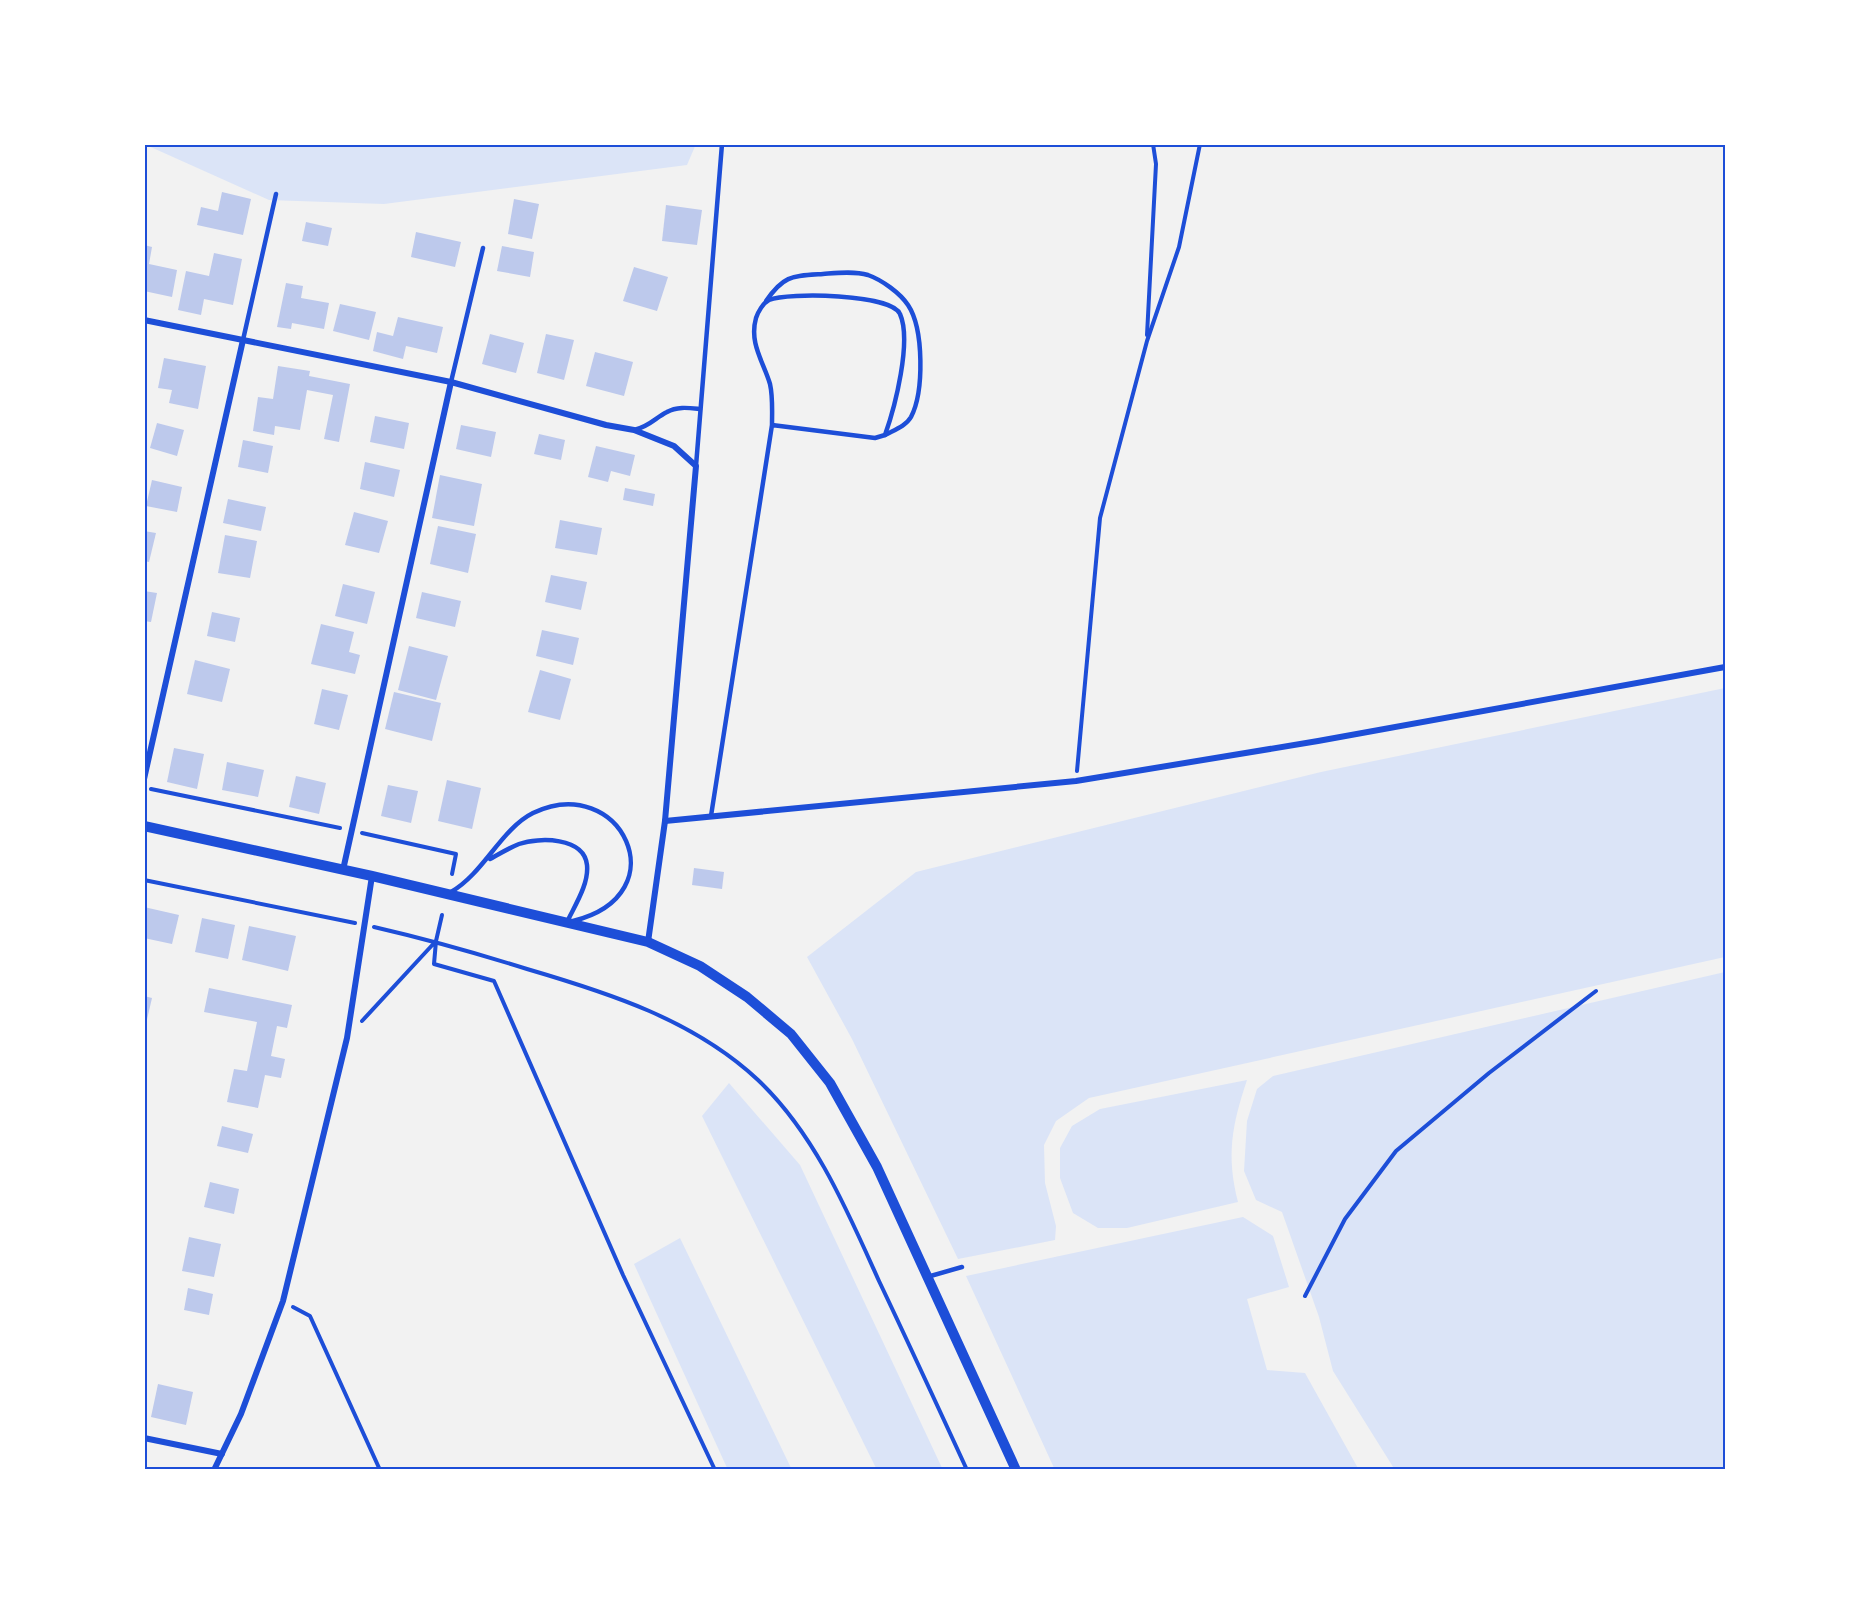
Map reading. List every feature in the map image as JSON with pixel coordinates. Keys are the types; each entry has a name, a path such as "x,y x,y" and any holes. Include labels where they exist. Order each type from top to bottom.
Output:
{"street":[{"path":"144,320 451,382 606,425 634,430 674,446 696,466 665,821 648,942"},
{"path":"144,779 243,340"},
{"path":"343,870 451,382"},
{"path":"665,821 1076,781 1318,741 1725,667"},
{"path":"144,826 372,876 648,942 700,966 747,997 791,1034 830,1083 877,1167 1016,1470"},
{"path":"214,1470 263,1361 283,1301 347,1038 372,876"},
{"path":"144,1438 222,1454"}],"lane":[{"path":"696,466 722,144"},
{"path":"243,340 276,194"},
{"path":"451,382 483,248"},
{"path":"711,816 772,425 770,385 758,355 753,334 757,316 779,283 794,275 844,273 869,275 892,288 909,306 921,360 918,390 910,418 898,428 875,438 772,425"},
{"path":"766,301 783,295 870,299 889,303 900,312 904,331 902,354 891,417 885,435"},
{"path":"900,312 909,306"},
{"path":"634,430 646,427 668,411 682,408 700,409"},
{"path":"447,894 472,877 516,826 531,814 550,806 571,805 593,810 614,821 626,836 631,858 629,875 623,891 609,906 567,922"},
{"path":"486,861 520,844 534,840 564,843 581,850 586,857 586,878 567,922"},
{"path":"927,1277 962,1267"}],"path":[{"path":"1147,341 1156,164 1153,144"},
{"path":"1078,760 1100,518 1147,341 1179,247 1200,144"},
{"path":"144,788 352,830 456,854 452,874"},
{"path":"144,880 436,941 611,994 666,1018 727,1055 758,1080 784,1109 823,1164 967,1470"},
{"path":"442,915 434,964 494,981 623,1275 715,1470"},
{"path":"347,1038 436,941"},
{"path":"1305,1296 1345,1219 1396,1151 1489,1073 1596,991"},
{"path":"283,1301 310,1316 380,1470"}],"shaded area":[{"path":"144,144 696,144 687,165 384,204 269,200"},
{"path":"1725,688 1725,957 1089,1098 1056,1121 1044,1145 1045,1183 1056,1226 1055,1240 958,1259 852,1039 807,957 916,872 1321,772"},
{"path":"1725,972 1725,1470 1395,1470 1333,1371 1319,1317 1282,1212 1256,1200 1244,1171 1247,1121 1257,1089 1273,1076"},
{"path":"1247,1080 1232,1140 1232,1169 1238,1202 1127,1228 1098,1228 1073,1213 1060,1178 1060,1148 1072,1126 1100,1109"},
{"path":"729,1083 800,1165 943,1470 877,1470 702,1116"},
{"path":"1243,1217 1273,1236 1289,1287 1247,1299 1267,1370 1305,1373 1359,1470 1055,1470 966,1276"},
{"path":"680,1238 792,1470 728,1470 634,1264"}],"building":[{"path":"222,192 251,199 243,235 197,225 201,207 218,211"},
{"path":"514,199 539,204 532,239 508,234"},
{"path":"666,205 702,210 697,245 662,241"},
{"path":"306,222 332,228 328,246 302,241"},
{"path":"416,232 461,242 455,267 411,257"},
{"path":"144,245 152,247 149,264 177,270 172,297 144,291"},
{"path":"502,246 534,252 530,277 497,271"},
{"path":"214,253 242,259 233,305 204,299 201,315 178,310 186,271 209,276"},
{"path":"634,267 668,277 657,311 623,301"},
{"path":"286,283 303,286 301,298 329,303 324,329 292,323 291,329 277,327"},
{"path":"340,304 376,312 369,340 333,331"},
{"path":"398,317 443,327 437,353 406,346 403,359 373,351 377,332 393,336"},
{"path":"490,334 524,343 516,373 482,364"},
{"path":"546,334 574,340 564,380 537,373"},
{"path":"595,352 633,362 624,396 586,386"},
{"path":"164,358 206,366 198,409 169,403 172,390 158,388"},
{"path":"278,366 310,371 309,376 350,384 339,442 324,439 333,395 307,390 300,430 275,426 274,435 253,431 258,397 273,399"},
{"path":"375,416 409,423 404,449 370,442"},
{"path":"157,423 184,430 177,456 150,448"},
{"path":"461,425 496,432 491,457 456,449"},
{"path":"539,434 565,440 561,460 534,454"},
{"path":"243,440 273,446 268,473 238,467"},
{"path":"596,446 635,455 630,476 611,471 608,482 588,477"},
{"path":"365,462 400,470 394,497 360,489"},
{"path":"440,475 482,484 474,526 432,518"},
{"path":"152,480 182,487 177,512 146,506"},
{"path":"625,488 655,494 653,506 623,500"},
{"path":"228,499 266,507 261,531 223,523"},
{"path":"354,512 388,521 379,553 345,545"},
{"path":"560,520 602,528 597,555 555,548"},
{"path":"438,526 476,534 468,573 430,564"},
{"path":"144,531 156,533 149,562 144,561"},
{"path":"225,535 257,541 250,578 218,573"},
{"path":"551,575 587,582 581,610 545,602"},
{"path":"343,584 375,592 367,624 335,616"},
{"path":"144,591 157,593 151,622 144,621"},
{"path":"422,592 461,601 455,627 416,618"},
{"path":"212,612 240,618 235,642 207,636"},
{"path":"321,624 354,632 349,652 360,655 355,674 311,664"},
{"path":"542,630 579,638 573,665 536,656"},
{"path":"409,646 448,656 436,700 398,690"},
{"path":"195,660 230,669 222,702 187,694"},
{"path":"540,670 571,679 560,720 528,712"},
{"path":"322,689 348,695 339,730 314,724"},
{"path":"394,692 441,703 432,741 385,729"},
{"path":"174,748 204,754 197,789 167,782"},
{"path":"227,762 264,770 258,797 222,790"},
{"path":"296,776 326,783 319,814 289,807"},
{"path":"447,780 481,788 472,829 438,821"},
{"path":"388,785 418,791 411,823 381,816"},
{"path":"694,868 724,872 722,889 692,885"},
{"path":"144,907 179,915 172,944 144,938"},
{"path":"202,918 235,925 228,959 195,952"},
{"path":"249,926 296,936 288,971 242,960"},
{"path":"209,988 292,1005 287,1028 277,1026 271,1056 285,1059 281,1078 265,1075 258,1108 227,1102 234,1069 247,1071 257,1022 204,1012"},
{"path":"144,996 152,998 145,1028 144,1028"},
{"path":"222,1126 253,1134 248,1153 217,1146"},
{"path":"210,1182 239,1189 234,1214 204,1207"},
{"path":"189,1237 221,1244 214,1277 182,1271"},
{"path":"188,1288 213,1294 209,1315 184,1310"},
{"path":"158,1384 193,1392 186,1425 151,1417"}]}
